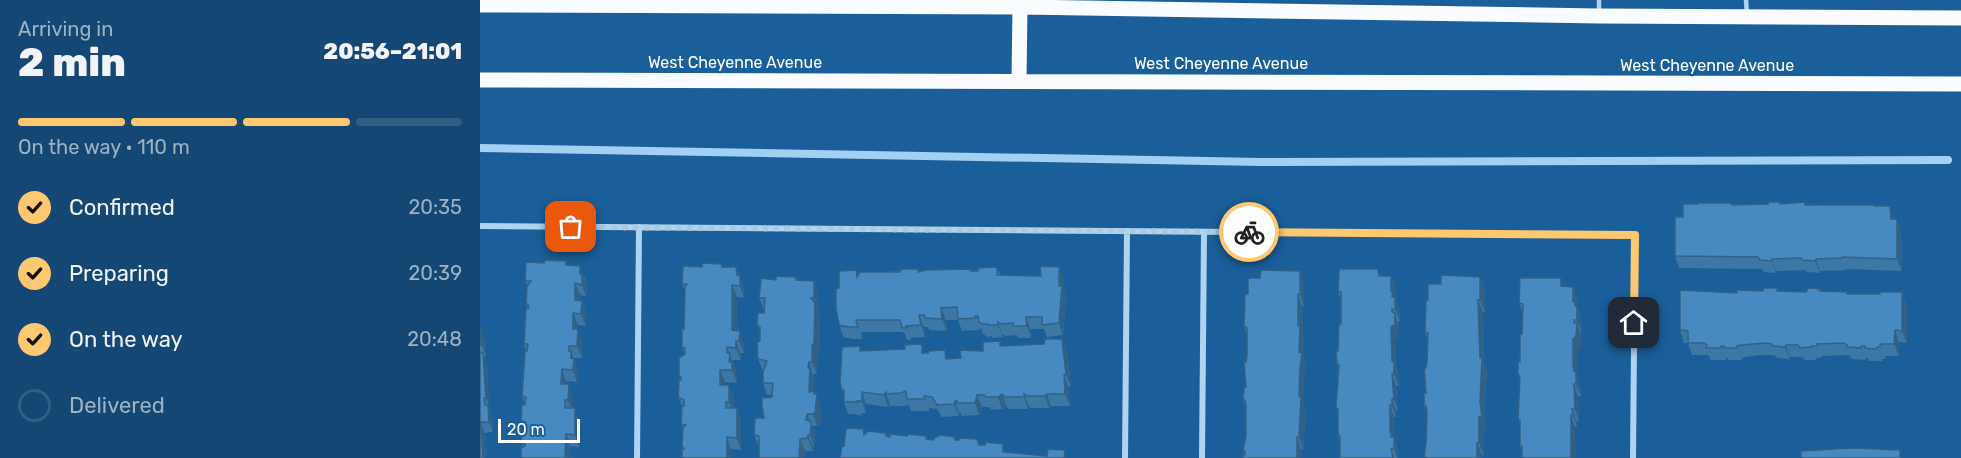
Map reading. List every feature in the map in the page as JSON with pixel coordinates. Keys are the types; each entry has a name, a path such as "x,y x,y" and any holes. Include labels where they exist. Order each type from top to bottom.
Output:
{"main road":[{"path":"480,5 518,2 1020,4 1599,16 1961,18"},
{"path":"1019,80 1020,4"},
{"name":"West Cheyenne Avenue","path":"480,80 1961,84"}],"street":[{"path":"480,226 1635,235 1633,458"},
{"path":"637,458 639,227"},
{"path":"1125,458 1127,231"},
{"path":"1202,458 1204,232"}],"lane":[{"path":"1599,0 1599,16"},
{"path":"1746,0 1747,16"}],"building":[{"path":"1769,202 1780,202 1780,204 1805,202 1805,205 1890,206 1891,219 1897,219 1897,259 1842,257 1816,259 1815,261 1801,258 1772,259 1772,261 1760,260 1758,257 1675,256 1675,217 1683,217 1683,204 1732,203 1732,205 1768,204"},
{"path":"545,260 566,261 566,265 580,266 580,274 582,274 582,285 575,283 575,300 582,301 581,314 573,313 573,329 578,329 577,346 569,346 571,358 574,359 573,370 562,369 561,384 569,384 565,408 575,408 575,435 566,434 565,457 574,458 521,458 521,448 525,446 521,444 522,426 526,422 521,421 522,404 525,405 526,397 522,396 525,352 528,344 524,344 526,308 529,308 526,304 527,286 531,281 525,281 526,262 544,263"},
{"path":"702,263 736,267 737,275 740,276 740,286 732,285 732,330 740,331 739,341 736,341 736,348 727,347 732,370 720,370 720,385 729,385 729,402 726,402 726,408 737,408 737,438 727,437 727,458 682,458 683,428 686,425 681,424 684,400 678,397 679,380 681,380 679,358 685,354 685,348 682,347 682,329 684,329 687,284 682,284 683,266 702,267"},
{"path":"1040,266 1059,267 1059,286 1062,286 1059,323 1042,325 1042,317 1026,317 1027,326 1013,326 1013,323 998,322 998,325 988,325 979,322 978,316 958,319 957,307 941,308 942,319 925,318 924,315 919,315 921,325 906,326 906,328 902,328 900,320 856,320 858,327 839,324 836,289 839,288 839,271 856,270 857,277 860,272 900,272 901,269 918,269 918,272 971,269 971,271 978,271 978,268 997,267 997,275 1041,276"},
{"path":"1339,269 1378,269 1379,276 1391,276 1391,292 1393,292 1392,297 1395,297 1395,309 1392,309 1392,312 1395,313 1395,325 1391,327 1394,399 1390,405 1390,432 1391,437 1394,436 1394,448 1391,449 1393,458 1340,458 1338,409 1336,408 1339,365 1336,351 1338,351 1339,323 1341,324 1341,292 1338,292"},
{"path":"1261,270 1300,271 1298,326 1300,326 1299,352 1302,353 1297,458 1243,458 1246,437 1246,406 1243,400 1246,387 1244,362 1247,356 1247,328 1244,326 1245,294 1248,294 1248,278 1260,278"},
{"path":"1441,275 1480,277 1480,300 1478,300 1480,358 1482,358 1480,402 1482,416 1479,417 1477,458 1425,458 1424,456 1427,412 1424,405 1424,393 1426,393 1424,368 1427,362 1428,333 1425,332 1426,299 1428,300 1428,284 1441,284"},
{"path":"776,276 814,281 814,298 811,298 815,303 814,343 812,362 809,362 808,368 810,368 809,392 814,391 814,394 817,394 815,412 807,414 806,420 811,424 810,435 808,438 800,439 799,458 759,458 759,436 754,435 755,418 764,418 762,398 772,397 773,383 763,383 763,372 767,361 758,359 757,342 760,341 760,327 757,324 758,313 764,313 765,298 759,298 761,278 776,280"},
{"path":"1520,278 1561,278 1561,286 1573,287 1573,302 1577,306 1577,320 1574,320 1574,323 1577,323 1576,336 1573,339 1576,384 1574,384 1575,409 1572,409 1573,415 1571,415 1571,458 1522,458 1520,420 1518,419 1520,376 1518,375 1518,361 1520,362 1523,304 1519,303"},
{"path":"1763,288 1806,292 1808,288 1847,292 1847,294 1902,292 1902,331 1895,330 1894,344 1880,344 1877,349 1865,348 1865,346 1847,347 1844,343 1817,344 1817,346 1800,348 1798,345 1786,345 1785,347 1772,346 1767,343 1741,345 1737,348 1721,346 1721,348 1706,348 1707,345 1704,343 1688,343 1688,331 1680,330 1680,290 1737,293 1737,290 1763,291"},
{"path":"481,329 482,345 480,345"},
{"path":"1045,339 1062,339 1066,374 1064,375 1065,394 1027,396 1024,394 1024,397 1005,397 1002,394 998,397 977,395 975,403 955,401 954,404 937,405 932,397 907,399 906,391 886,394 886,392 884,395 862,392 862,401 844,402 844,390 840,383 842,347 860,346 860,351 905,349 905,345 922,344 922,353 945,350 946,359 961,358 960,350 983,351 983,342 1000,341 1000,346 1044,344"},
{"path":"480,353 483,353 486,398 484,398 485,405 488,405 489,422 481,422 483,458 480,458"},
{"path":"846,428 863,429 864,435 868,431 886,433 886,436 890,437 890,434 907,436 908,434 926,436 926,439 934,440 940,435 955,437 955,440 977,439 979,445 985,445 986,442 1003,444 1003,452 1047,456 1048,449 1065,450 1064,458 840,458"},
{"path":"1852,448 1900,450 1900,458 1801,458 1801,451"}],"waterway":[{"path":"480,148 1261,162 1948,160"}],"way so far":[{"path":"571,227 1249,232"}],"route":[{"path":"1249,232 1635,235 1634,323"}]}
